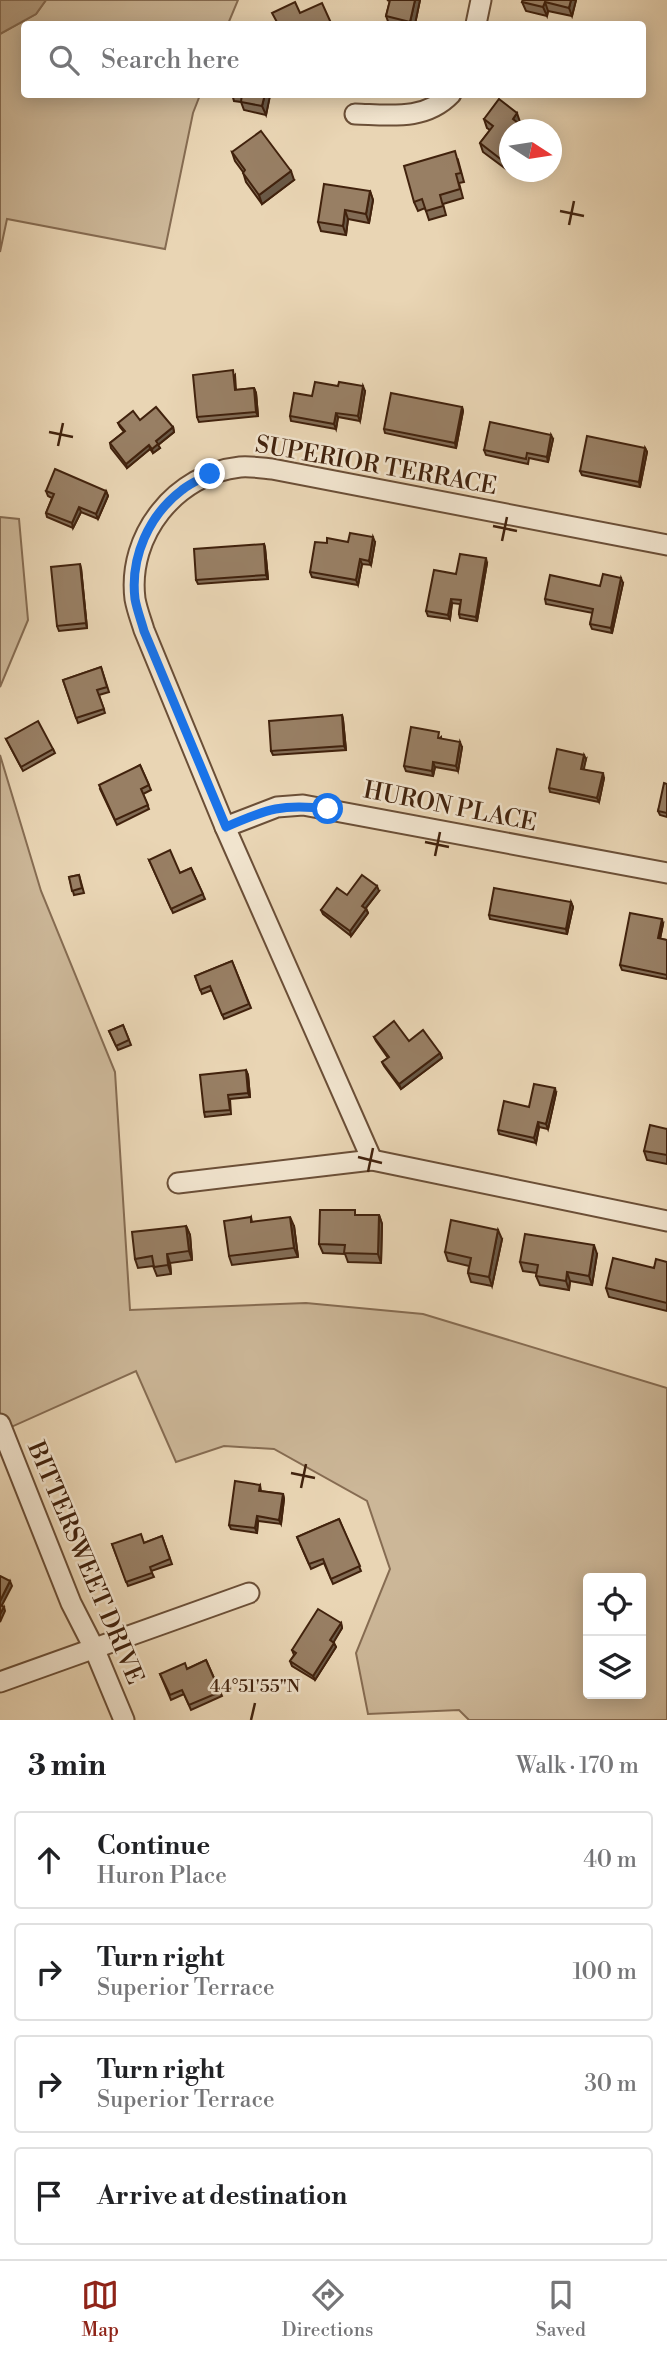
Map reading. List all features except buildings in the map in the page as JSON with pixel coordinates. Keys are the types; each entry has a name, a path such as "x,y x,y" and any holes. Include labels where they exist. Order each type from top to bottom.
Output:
{"street":[{"path":"477,21 481,0"},
{"path":"355,114 405,115 426,112 448,98"},
{"name":"SUPERIOR TERRACE","path":"372,1160 226,827 144,631 135,600 135,569 143,538 159,510 183,488 210,474 241,466 667,545"},
{"name":"HURON PLACE","path":"226,827 277,807 303,806 667,873"},
{"path":"178,1183 372,1160 667,1221"},
{"name":"BITTERSWEET DRIVE","path":"0,1424 71,1602 94,1648 124,1720"},
{"path":"0,1682 249,1593"}],"shaded area":[{"path":"0,0 46,0 36,14 0,34"},
{"path":"46,0 238,0 229,21 23,21 36,14"},
{"path":"21,22 21,98 199,98 193,113 165,249 7,219 0,252 0,34"},
{"path":"0,517 19,519 28,620 0,687"},
{"path":"0,755 41,891 115,1072 130,1310 306,1303 423,1314 667,1388 667,1720 469,1720 459,1710 368,1714 356,1653 390,1569 367,1501 274,1449 224,1446 176,1462 136,1371 0,1432"}],"route":[{"path":"210,474 183,488 159,510 143,538 135,569 135,600 144,631 226,827 277,807 328,809"}]}
